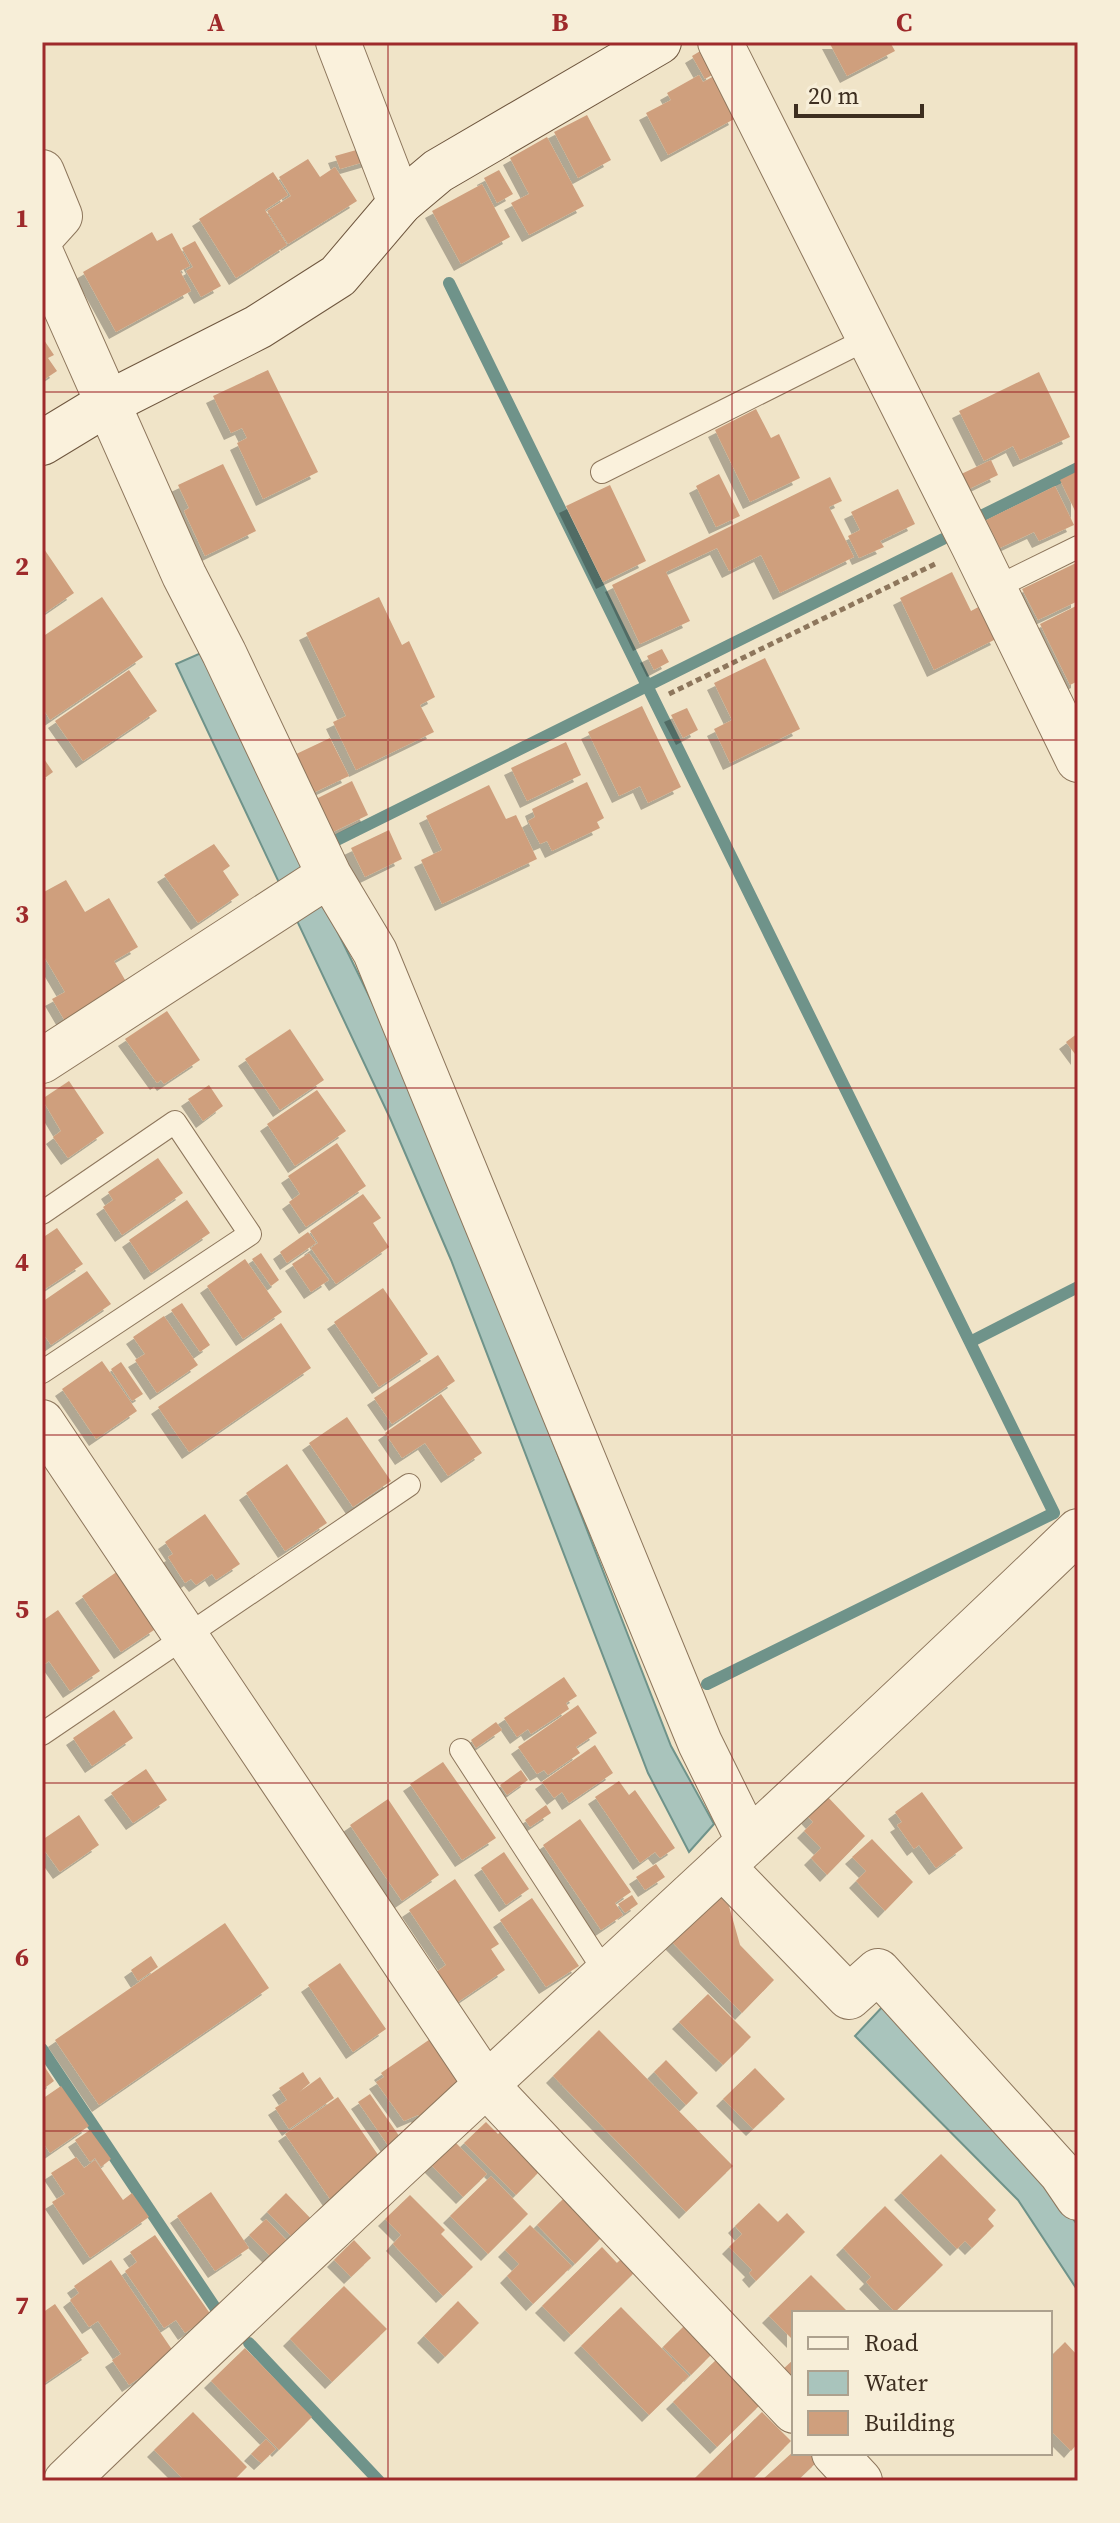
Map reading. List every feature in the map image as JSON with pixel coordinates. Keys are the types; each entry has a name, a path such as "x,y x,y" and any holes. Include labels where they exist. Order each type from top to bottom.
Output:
{"street":[{"path":"338,42 400,203"},
{"path":"42,443 108,403 258,327 338,276 400,203 438,171 659,42"},
{"path":"720,42 995,588 1078,760"},
{"path":"42,172 60,216 42,236"},
{"path":"42,255 184,575 224,653 310,887 375,952 700,1743 735,1853 849,1997 878,1971 1061,2173 1078,2198"},
{"path":"42,1061 310,887"},
{"path":"42,1422 487,2086 792,2409"},
{"path":"66,2481 235,2319 607,1975 1078,1531"},
{"path":"836,2455 860,2481"}],"lane":[{"path":"602,472 869,338"},
{"path":"995,588 1078,547"},
{"path":"42,1213 175,1122 250,1234 42,1372"},
{"path":"42,1734 409,1485"},
{"path":"461,1750 607,1975"}],"path":[{"path":"669,694 973,545"}],"water":[{"path":"201,653 420,1100 671,1746 714,1824 689,1852 648,1773 451,1260 390,1118 176,664"},
{"path":"885,2004 1049,2183 1078,2226 1078,2291 1018,2200 855,2036"}],"building":[{"path":"829,42 890,42 895,51 847,76"},
{"path":"702,50 714,74 705,79 692,56"},
{"path":"699,75 703,82 714,76 736,118 668,155 646,113 671,100 667,93"},
{"path":"587,115 611,160 578,178 554,132"},
{"path":"547,137 584,206 529,235 511,203 529,194 510,158"},
{"path":"367,147 371,160 340,169 335,156"},
{"path":"308,159 320,177 335,167 357,201 288,244 267,211 291,196 279,177"},
{"path":"499,170 513,194 497,203 484,178"},
{"path":"273,172 288,195 265,210 287,245 236,278 199,219"},
{"path":"482,184 510,237 461,264 432,211"},
{"path":"152,232 157,241 172,233 190,266 180,271 191,291 116,332 83,272"},
{"path":"195,241 221,286 201,297 186,271 193,267 182,248"},
{"path":"42,337 54,355 48,358 57,371 42,381"},
{"path":"268,370 318,472 263,499 237,443 247,438 242,428 231,433 213,396"},
{"path":"1039,372 1070,437 1020,460 1013,446 984,461 959,411"},
{"path":"756,409 771,438 779,434 800,478 750,502 715,430"},
{"path":"991,460 998,475 965,491 957,476"},
{"path":"223,464 256,531 205,556 184,511 189,508 178,485"},
{"path":"1078,471 1078,517 1060,480"},
{"path":"719,474 740,516 716,527 696,486"},
{"path":"830,477 842,501 829,507 854,557 780,593 761,555 729,571 717,548 666,572 690,621 640,644 612,585"},
{"path":"610,485 646,561 603,582 566,506"},
{"path":"1055,486 1074,525 1039,541 1034,532 1000,548 986,520"},
{"path":"898,489 915,524 880,541 884,547 859,558 848,536 860,530 851,512"},
{"path":"42,546 74,593 42,615"},
{"path":"1078,562 1078,601 1038,620 1022,589"},
{"path":"952,572 971,611 982,605 998,638 934,670 900,598"},
{"path":"102,597 143,657 50,720 42,707 42,637"},
{"path":"379,597 402,645 409,641 435,697 420,705 434,732 356,770 333,722 346,716 306,633"},
{"path":"1078,605 1078,681 1070,685 1040,624"},
{"path":"662,649 669,662 654,670 647,656"},
{"path":"765,658 800,729 730,763 714,729 732,720 714,683"},
{"path":"129,670 157,711 83,761 55,721"},
{"path":"642,706 681,787 648,803 640,786 619,796 588,732"},
{"path":"687,708 698,730 683,738 671,715"},
{"path":"330,738 349,776 311,794 292,756"},
{"path":"566,742 581,775 527,801 511,768"},
{"path":"42,756 53,772 42,780"},
{"path":"352,781 368,815 331,833 314,800"},
{"path":"587,782 604,818 597,822 600,828 552,851 547,841 540,844 528,821 535,817 532,809"},
{"path":"489,785 506,819 516,815 537,859 442,904 421,860 442,850 426,816"},
{"path":"389,830 402,859 365,877 351,848"},
{"path":"214,844 230,866 223,871 239,895 198,923 164,875"},
{"path":"66,880 85,912 109,898 138,947 114,961 135,997 72,1033 52,999 65,992 42,953 42,893"},
{"path":"167,1011 200,1060 164,1084 161,1080 157,1083 125,1039"},
{"path":"290,1029 324,1080 280,1110 245,1059"},
{"path":"1078,1033 1078,1058 1066,1042"},
{"path":"69,1081 104,1133 68,1158 53,1137 61,1131 42,1099"},
{"path":"209,1085 223,1106 203,1121 188,1099"},
{"path":"317,1090 346,1131 295,1166 267,1124"},
{"path":"337,1143 366,1186 306,1227 289,1202 300,1194 288,1176"},
{"path":"158,1158 183,1193 122,1235 103,1207 113,1200 108,1192"},
{"path":"363,1194 381,1218 373,1223 389,1247 336,1284 311,1248 318,1243 310,1231"},
{"path":"187,1200 210,1233 151,1273 129,1240"},
{"path":"57,1228 83,1264 42,1291 42,1238"},
{"path":"308,1232 316,1243 287,1263 280,1252"},
{"path":"261,1253 279,1280 271,1286 252,1259"},
{"path":"309,1253 329,1280 311,1292 292,1264"},
{"path":"245,1259 282,1312 243,1339 207,1286"},
{"path":"87,1271 111,1304 51,1345 42,1332 42,1302"},
{"path":"383,1288 428,1354 379,1387 334,1322"},
{"path":"182,1303 210,1345 200,1352 171,1310"},
{"path":"164,1316 198,1365 157,1393 135,1360 145,1354 133,1337"},
{"path":"281,1323 311,1368 189,1452 158,1407"},
{"path":"438,1355 455,1381 392,1424 374,1398"},
{"path":"102,1361 137,1411 96,1439 62,1389"},
{"path":"121,1362 143,1394 132,1401 111,1369"},
{"path":"441,1394 482,1453 448,1476 425,1443 402,1458 385,1433"},
{"path":"347,1417 391,1481 353,1507 309,1443"},
{"path":"287,1464 327,1523 285,1551 246,1493"},
{"path":"205,1514 240,1564 216,1580 212,1574 196,1585 191,1579 185,1583 168,1557 173,1554 165,1542"},
{"path":"118,1571 157,1628 121,1652 82,1596"},
{"path":"58,1610 100,1671 70,1691 49,1661 42,1666 42,1621"},
{"path":"564,1677 577,1696 566,1703 569,1709 531,1734 528,1729 517,1737 504,1718"},
{"path":"578,1705 597,1733 576,1747 580,1753 548,1775 544,1770 537,1774 518,1747"},
{"path":"114,1710 133,1738 92,1766 73,1738"},
{"path":"496,1722 502,1730 476,1748 471,1740"},
{"path":"595,1745 613,1773 569,1803 562,1792 554,1798 542,1782"},
{"path":"443,1762 496,1838 462,1860 410,1784"},
{"path":"146,1769 167,1800 133,1823 111,1793"},
{"path":"521,1770 528,1780 507,1795 500,1785"},
{"path":"619,1781 629,1795 635,1790 675,1848 660,1858 655,1852 640,1863 595,1797"},
{"path":"922,1792 963,1848 936,1868 919,1845 914,1849 897,1825 902,1822 895,1812"},
{"path":"825,1794 865,1836 827,1875 811,1858 821,1848 804,1831 813,1822 802,1810"},
{"path":"388,1799 439,1875 402,1901 350,1825"},
{"path":"546,1805 551,1813 530,1827 525,1820"},
{"path":"79,1815 99,1845 60,1872 42,1847 42,1840"},
{"path":"580,1819 631,1892 615,1903 623,1915 601,1930 543,1845"},
{"path":"872,1839 913,1882 885,1911 856,1881 866,1871 852,1857"},
{"path":"504,1852 529,1889 506,1905 481,1868"},
{"path":"656,1864 665,1877 645,1890 636,1877"},
{"path":"455,1879 499,1944 491,1949 505,1970 455,2004 435,1973 446,1965 409,1910"},
{"path":"715,1891 729,1906 740,1945 774,1980 742,2013 667,1937"},
{"path":"632,1895 638,1904 625,1913 618,1904"},
{"path":"532,1898 579,1966 546,1987 500,1920"},
{"path":"225,1923 269,1988 99,2105 55,2040"},
{"path":"151,1956 158,1967 138,1981 131,1970"},
{"path":"340,1963 386,2029 353,2052 308,1985"},
{"path":"708,1994 751,2037 723,2065 679,2022"},
{"path":"599,2030 733,2166 686,2212 553,2076"},
{"path":"436,2035 467,2081 423,2122 418,2115 404,2121 376,2082 384,2077 381,2073"},
{"path":"666,2060 698,2093 686,2105 654,2072"},
{"path":"42,2063 54,2081 42,2090"},
{"path":"755,2068 785,2099 753,2129 723,2099"},
{"path":"303,2072 310,2083 298,2093 320,2077 334,2098 289,2129 275,2108 287,2100 279,2088"},
{"path":"61,2086 89,2126 50,2153 42,2141 42,2099"},
{"path":"370,2094 404,2143 392,2151 358,2102"},
{"path":"338,2097 383,2162 330,2199 285,2134"},
{"path":"486,2122 498,2134 504,2129 542,2169 516,2195 464,2143"},
{"path":"90,2130 111,2159 101,2167 95,2158 90,2162 75,2140"},
{"path":"453,2140 487,2174 463,2197 430,2164"},
{"path":"941,2154 996,2210 988,2219 994,2226 972,2248 965,2241 957,2249 901,2193"},
{"path":"76,2157 84,2168 95,2160 123,2200 132,2193 149,2217 90,2258 52,2202 65,2194 51,2173"},
{"path":"491,2176 528,2214 488,2254 450,2216"},
{"path":"211,2192 249,2248 215,2271 177,2216"},
{"path":"286,2193 318,2226 299,2244 267,2212"},
{"path":"410,2195 445,2230 441,2234 473,2267 443,2296 393,2244 401,2235 385,2219"},
{"path":"567,2195 605,2234 575,2264 537,2225"},
{"path":"759,2203 778,2222 787,2213 805,2232 756,2281 749,2273 752,2270 729,2247 742,2234 735,2226"},
{"path":"885,2206 943,2265 894,2311 866,2282 871,2277 843,2248"},
{"path":"266,2219 290,2244 274,2260 249,2235"},
{"path":"530,2225 572,2266 533,2304 507,2276 519,2264 505,2250"},
{"path":"155,2235 211,2315 185,2333 176,2320 164,2328 125,2271 137,2262 130,2252"},
{"path":"354,2240 371,2258 351,2277 334,2260"},
{"path":"602,2247 617,2263 625,2255 639,2268 571,2335 542,2306"},
{"path":"111,2260 175,2354 129,2385 112,2360 121,2354 98,2321 89,2327 70,2300 79,2293 74,2286"},
{"path":"811,2275 847,2311 792,2311 792,2339 769,2316"},
{"path":"344,2286 387,2329 332,2382 290,2339"},
{"path":"458,2301 479,2323 445,2357 424,2336"},
{"path":"55,2304 89,2353 42,2385 42,2313"},
{"path":"621,2307 689,2376 649,2415 581,2346"},
{"path":"684,2326 712,2354 691,2375 663,2347"},
{"path":"1065,2342 1078,2356 1078,2443 1071,2451 1052,2432 1052,2355"},
{"path":"245,2348 312,2417 279,2450 211,2381"},
{"path":"719,2357 763,2402 717,2447 673,2402"},
{"path":"792,2361 792,2383 781,2371"},
{"path":"193,2412 247,2467 233,2481 185,2481 154,2450"},
{"path":"762,2412 791,2441 751,2481 692,2481"},
{"path":"266,2439 276,2449 261,2463 251,2454"},
{"path":"792,2453 814,2455 819,2460 797,2481 761,2481"}],"waterway":[{"path":"449,283 1054,1513 707,1684"},
{"path":"979,517 1078,468"},
{"path":"335,841 943,539"},
{"path":"970,1342 1078,1287"},
{"path":"42,2049 216,2309"},
{"path":"249,2343 379,2481"}]}
